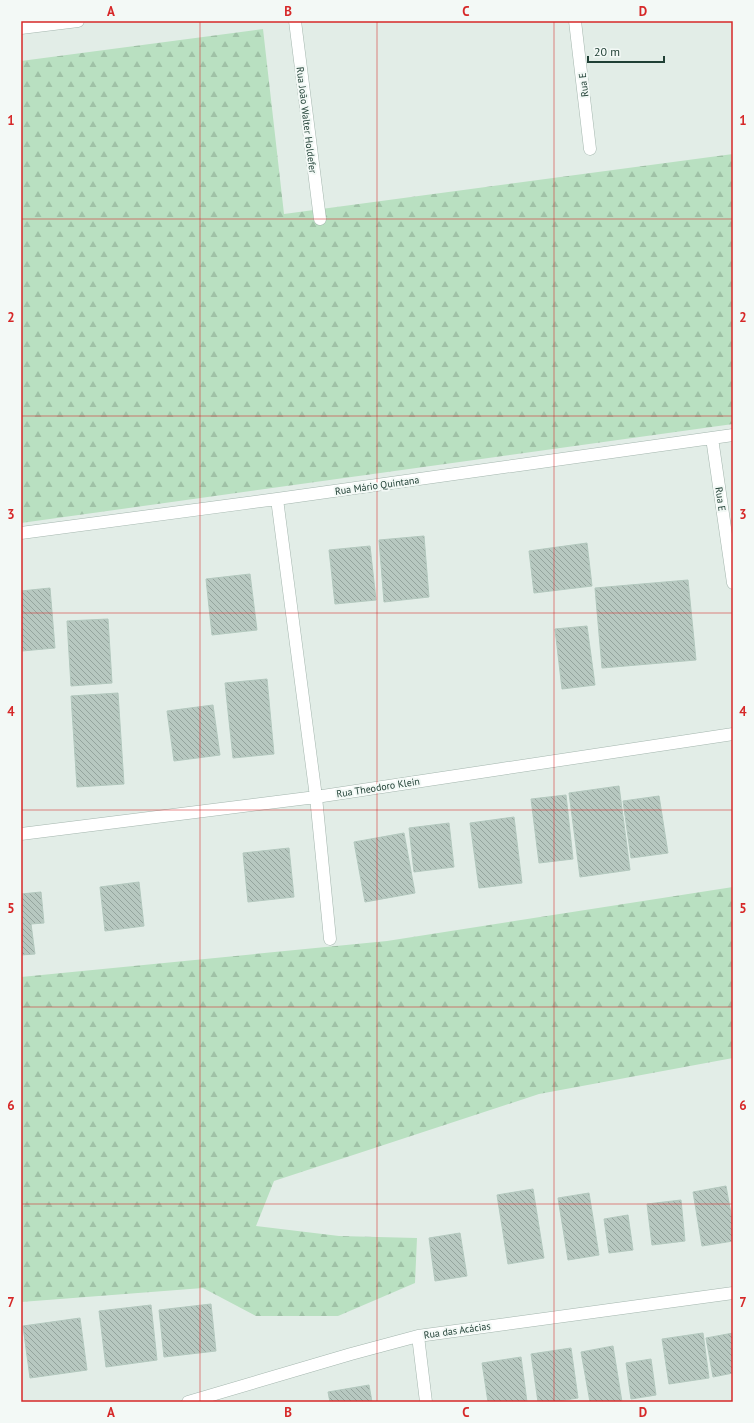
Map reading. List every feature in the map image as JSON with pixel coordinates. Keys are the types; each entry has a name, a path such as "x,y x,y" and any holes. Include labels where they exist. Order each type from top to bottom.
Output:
{"street":[{"path":"21,28 78,21"},
{"name":"Rua João Walter Holdefer","path":"295,21 320,219"},
{"name":"Rua E","path":"575,21 590,149"},
{"name":"Rua Mário Quintana","path":"21,533 277,499 733,435"},
{"name":"Rua E","path":"712,438 733,583"},
{"path":"277,499 316,797 330,939"},
{"name":"Rua Theodoro Klein","path":"21,834 316,797 733,734"},
{"name":"Rua das Acácias","path":"188,1402 418,1336 733,1293"},
{"path":"418,1336 426,1402"}],"green space":[{"path":"263,29 284,214 733,154 733,424 21,523 21,61"},
{"path":"733,887 733,1058 539,1094 274,1181 256,1226 339,1236 417,1238 415,1283 338,1316 256,1316 203,1288 21,1302 21,977 387,941"}],"building":[{"path":"424,536 429,597 384,602 379,540"},
{"path":"587,543 592,586 534,593 529,551"},
{"path":"370,546 376,600 335,604 329,550"},
{"path":"250,574 257,630 212,635 206,579"},
{"path":"688,580 696,660 602,668 595,588"},
{"path":"50,588 55,648 22,651 21,591"},
{"path":"108,619 112,683 71,686 67,621"},
{"path":"587,626 595,685 562,689 555,629"},
{"path":"267,679 274,754 233,758 225,683"},
{"path":"118,693 124,784 77,787 71,696"},
{"path":"213,705 220,755 174,761 167,711"},
{"path":"619,786 630,870 580,877 569,793"},
{"path":"566,795 573,859 539,863 531,799"},
{"path":"659,796 668,853 631,858 623,801"},
{"path":"514,817 522,883 479,888 470,823"},
{"path":"449,823 454,867 414,872 409,828"},
{"path":"404,833 415,893 365,902 354,842"},
{"path":"289,848 294,897 248,902 243,853"},
{"path":"139,882 144,926 105,931 100,887"},
{"path":"41,892 44,923 31,924 35,954 21,955 21,894"},
{"path":"726,1186 733,1225 733,1241 702,1246 693,1192"},
{"path":"533,1189 544,1258 508,1264 497,1195"},
{"path":"589,1193 599,1255 568,1260 558,1198"},
{"path":"681,1200 685,1241 652,1245 647,1204"},
{"path":"628,1215 633,1250 609,1253 604,1219"},
{"path":"460,1233 467,1276 435,1281 429,1238"},
{"path":"211,1304 216,1351 164,1357 159,1310"},
{"path":"151,1305 157,1360 106,1367 99,1311"},
{"path":"80,1318 87,1370 30,1378 23,1326"},
{"path":"703,1333 709,1378 669,1384 662,1339"},
{"path":"733,1333 733,1373 713,1377 706,1338"},
{"path":"613,1346 622,1402 590,1402 581,1352"},
{"path":"571,1348 578,1398 552,1402 538,1402 531,1354"},
{"path":"521,1357 527,1402 488,1402 482,1363"},
{"path":"651,1359 656,1395 631,1399 626,1363"},
{"path":"369,1385 372,1402 330,1402 328,1392"}]}
